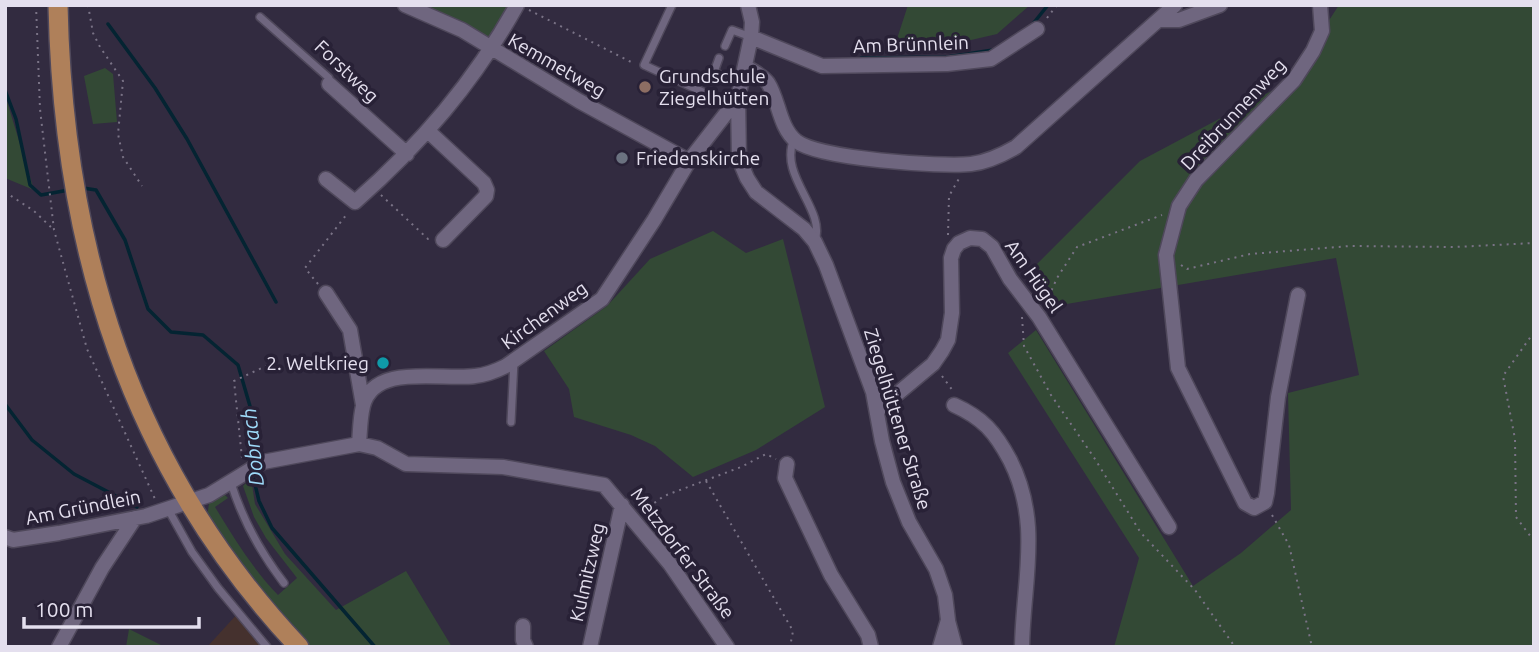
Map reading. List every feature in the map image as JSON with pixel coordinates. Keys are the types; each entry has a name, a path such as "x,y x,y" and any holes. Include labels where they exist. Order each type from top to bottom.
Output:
{"main road":[{"path":"58,5 63,101 74,192 99,300 118,358 155,441 189,503 221,552 299,647"}],"street":[{"name":"Kemmetweg","path":"405,5 462,30 579,101 689,161"},
{"path":"326,179 355,202 372,187 428,131 492,50 519,5"},
{"name":"Ziegelhüttener Straße","path":"748,5 752,22 751,37 747,67 737,96 739,159 756,192 794,220 815,242 838,295 873,392 893,482 909,522 936,569 945,595 948,620 940,647"},
{"path":"794,139 814,149 897,163 967,164 999,157 1017,147 1175,5"},
{"path":"1161,20 1179,20 1220,5"},
{"name":"Dreibrunnenweg","path":"1265,502 1254,508 1245,503 1178,368 1166,255 1179,206 1196,180 1294,80 1313,51 1322,31 1320,5"},
{"name":"Am Brünnlein","path":"751,37 822,66 947,64 991,59 1037,29"},
{"name":"Ziegelhüttener Straße","path":"747,67 767,81 783,122 794,139"},
{"name":"Forstweg","path":"329,84 407,154"},
{"name":"Kirchenweg","path":"363,405 369,394 384,382 403,376 473,377 491,373 514,361 602,299 689,161 737,96"},
{"path":"428,131 484,183 487,190 486,196 443,240"},
{"name":"Am Hügel","path":"954,249 959,243 970,238 982,239 992,247 1010,279 1039,317 1169,527"},
{"path":"878,410 933,364 948,340 952,313 951,258 954,249"},
{"path":"326,293 349,330 363,405 359,444"},
{"path":"1265,502 1278,397 1298,295"},
{"path":"953,398 987,425 999,439 1020,480 1030,544 1022,647"},
{"name":"Am Gründlein","path":"5,537 13,540 135,518 189,503 231,483 263,462 359,444"},
{"name":"Metzdorfer Straße","path":"359,444 377,447 406,464 503,467 604,485 670,564 727,647"},
{"path":"786,464 785,478 831,575 868,635 871,647"},
{"name":"Kulmitzweg","path":"590,647 622,505"},
{"path":"59,647 102,568 135,518"},
{"path":"948,620 955,647"},
{"path":"523,626 526,647"}],"lane":[{"path":"672,5 645,65 737,96"},
{"name":"Forstweg","path":"260,17 329,78 329,84"},
{"path":"725,46 732,30 751,37"},
{"path":"719,58 714,72 737,96"},
{"name":"Ziegelhüttener Straße","path":"794,139 790,150 791,164 814,220 817,232 815,242"},
{"path":"511,422 514,361"},
{"path":"231,483 240,513 253,539 284,583"},
{"name":"Am Gründlein","path":"164,509 211,579 267,647"}],"path":[{"path":"36,5 39,98 54,230 87,349 164,509"},
{"path":"88,5 97,40 123,81 118,134 123,157 142,186"},
{"path":"519,5 633,63 645,65"},
{"path":"1037,29 1057,5"},
{"path":"954,249 947,238 948,196 967,164"},
{"path":"372,187 428,239 443,240"},
{"path":"5,192 33,211 54,230"},
{"path":"326,293 305,268 355,202"},
{"path":"1039,317 1057,278 1077,247 1153,219 1179,206"},
{"path":"1166,255 1187,269 1250,254 1350,246 1455,247 1534,243"},
{"path":"1027,300 1021,318 1024,346 1051,395 1141,533 1195,590 1235,647"},
{"path":"1534,332 1503,376 1515,439 1516,517 1534,541"},
{"path":"933,364 953,398"},
{"path":"244,473 234,381 265,366"},
{"path":"634,520 664,495 741,467 766,454 786,464"},
{"path":"706,481 793,631 790,647"},
{"path":"1265,502 1289,545 1312,647"}],"shaded area":[{"path":"239,612 272,647 207,647"}],"green space":[{"path":"404,5 512,5 492,50"},
{"path":"908,5 1030,5 997,34 928,50 895,45"},
{"path":"1339,5 1534,5 1534,647 1114,647 1139,558 1008,353 1036,330 1193,586 1241,553 1291,510 1288,393 1359,375 1336,258 1055,306 1024,277 1140,161 1296,78"},
{"path":"105,68 113,74 117,122 93,124 84,76"},
{"path":"5,95 34,190 5,178"},
{"path":"713,231 746,253 783,239 825,407 756,450 693,477 655,446 631,435 574,417 569,389 544,351 607,306 650,259"},
{"path":"251,478 255,504 285,554 336,610 406,571 452,647 304,647 207,518 209,503 224,494 228,498 215,507 269,585 278,595 297,578 266,538 254,517 243,486"},
{"path":"129,629 165,647 126,647"}],"waterway":[{"path":"1032,25 1048,5"},
{"path":"108,24 155,88 187,139 276,302"},
{"path":"861,58 947,57 993,50"},
{"name":"Dobrach","path":"5,90 16,119 30,185 41,195 69,190"},
{"name":"Dobrach","path":"83,188 96,190 125,240 148,309 171,332 203,335 238,365 252,413 251,464"},
{"path":"5,404 32,440 74,474 137,507"},
{"name":"Dobrach","path":"252,472 259,501 272,528 375,647"}],"place":[{"name":"Grundschule Ziegelhütten","path":"645,87"},
{"name":"Friedenskirche","path":"622,158"},
{"name":"2. Weltkrieg","path":"383,363"}]}
